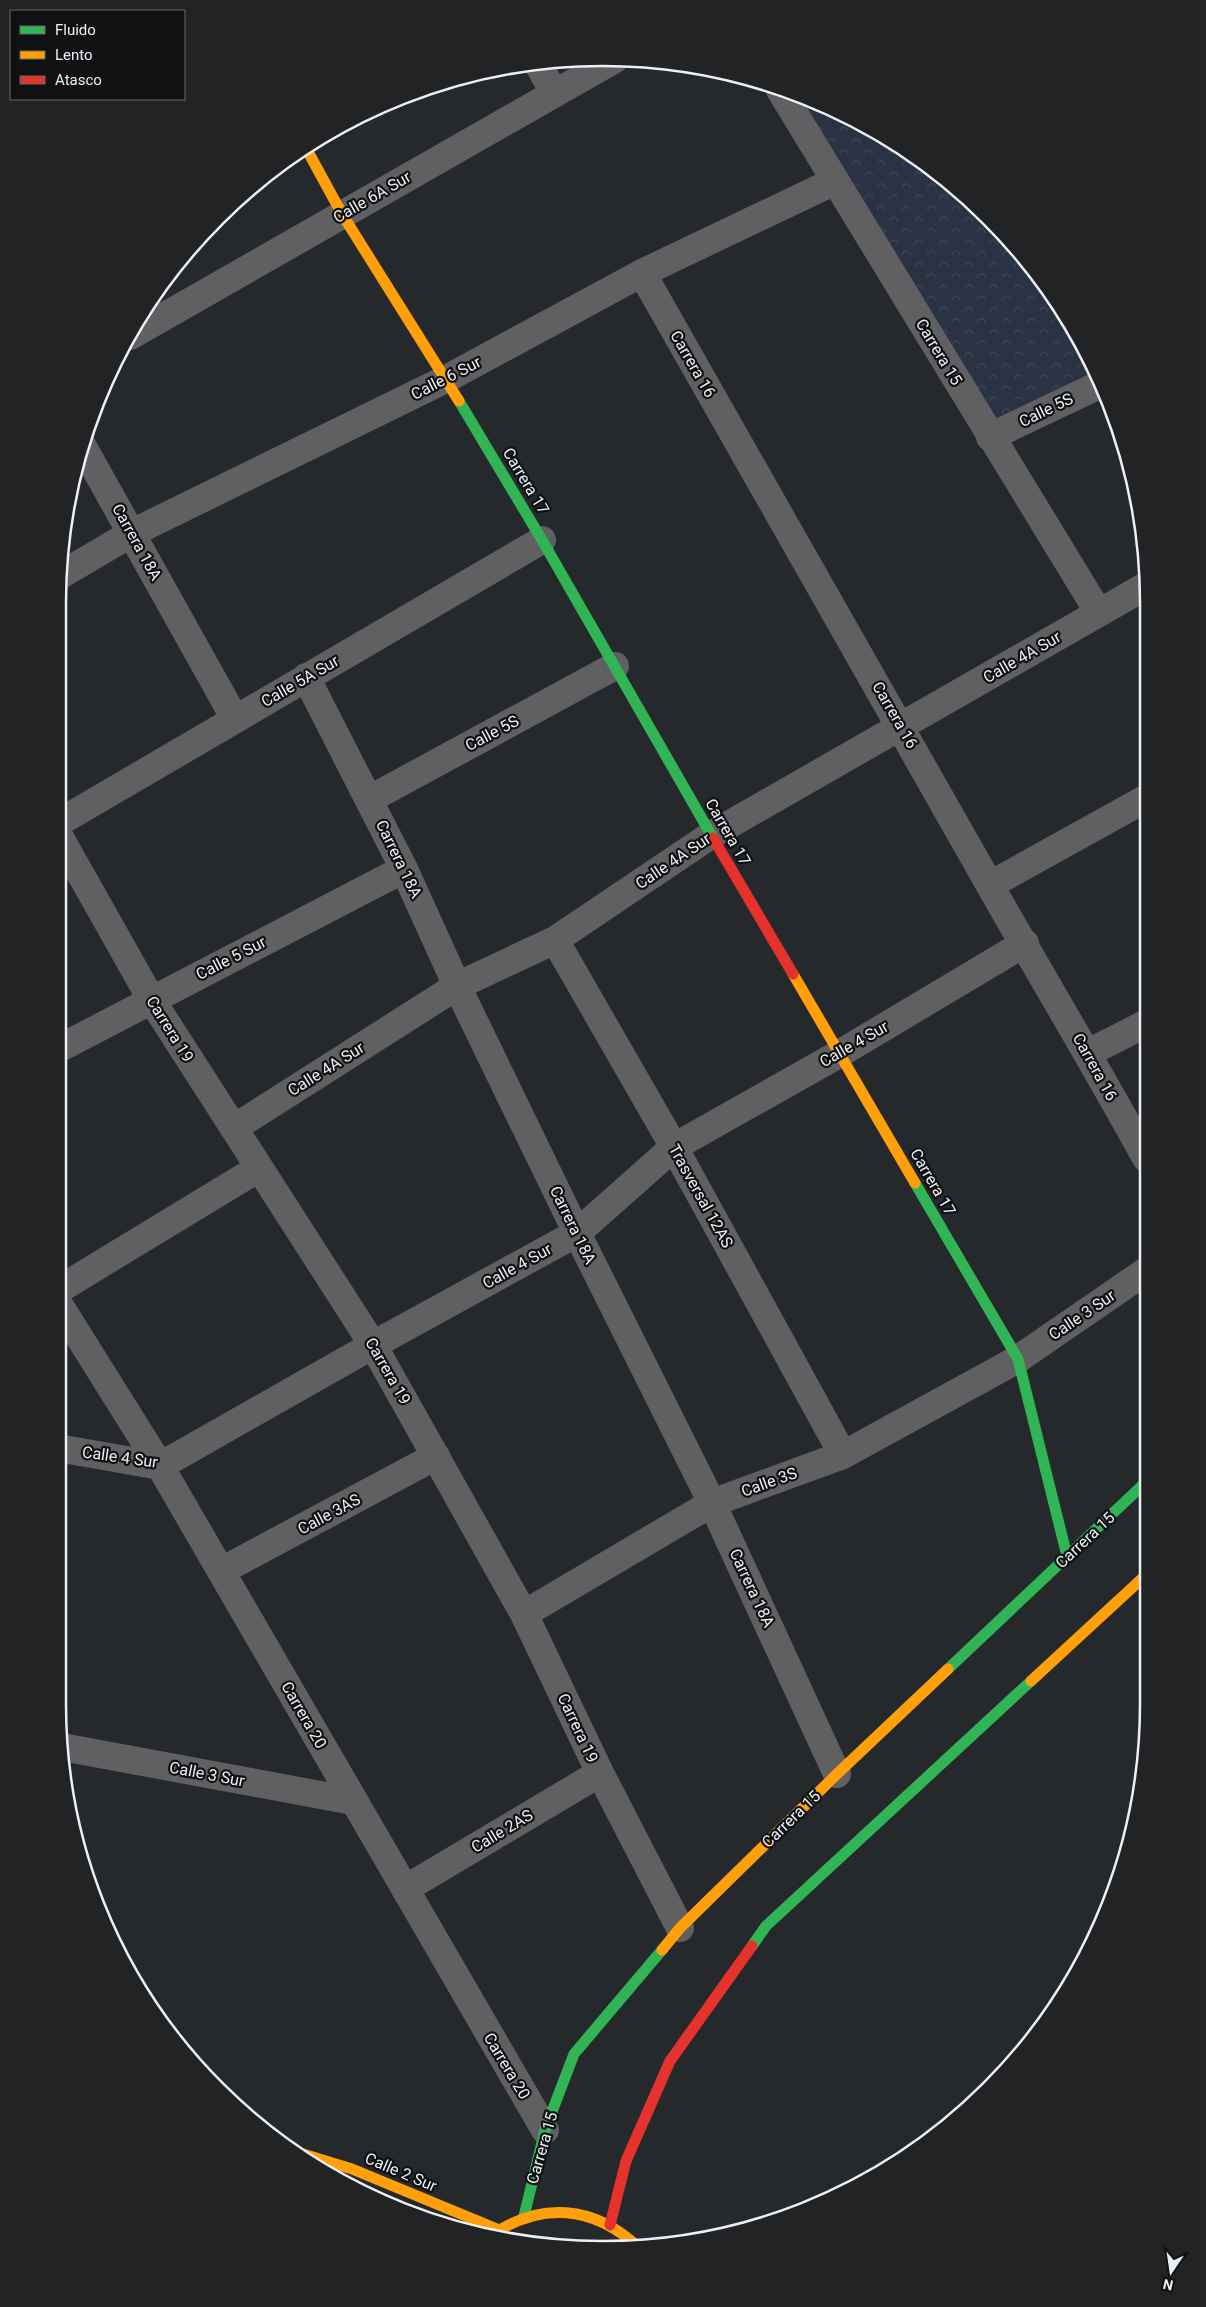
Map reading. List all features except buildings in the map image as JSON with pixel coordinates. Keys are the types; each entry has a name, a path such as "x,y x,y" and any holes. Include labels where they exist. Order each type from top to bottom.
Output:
{"main road":[{"name":"Carrera 17","path":"309,154 342,214 446,379 542,540 711,836 1018,1359 1068,1556"},
{"name":"Carrera 15","path":"524,2216 545,2130 574,2054 680,1928 837,1774 1140,1488"},
{"path":"610,2225 626,2161 670,2061 766,1926 1140,1580"},
{"name":"Calle 2 Sur","path":"319,2159 352,2169 478,2225"},
{"path":"497,2230 524,2216 561,2211 597,2218 632,2240"}],"street":[{"name":"Calle 6A Sur","path":"142,329 604,66"},
{"path":"541,70 554,93"},
{"name":"Carrera 15","path":"785,98 1099,613"},
{"name":"Calle 6 Sur","path":"67,571 132,533 446,379 642,273 835,181"},
{"name":"Carrera 16","path":"642,273 1140,1147"},
{"name":"Calle 5S","path":"990,436 1094,387"},
{"name":"Carrera 18A","path":"88,455 235,719"},
{"name":"Calle 5A Sur","path":"66,818 542,540"},
{"name":"Calle 4A Sur","path":"234,1128 457,986 555,940 711,836 1140,590"},
{"name":"Calle 5S","path":"370,799 615,666"},
{"name":"Carrera 18A","path":"306,677 370,799 457,986 577,1233 712,1503 837,1774"},
{"path":"990,885 1140,803"},
{"name":"Carrera 19","path":"66,848 151,999 373,1345 524,1614 600,1773 680,1928"},
{"name":"Calle 5 Sur","path":"66,1045 404,869"},
{"name":"Trasversal 12AS","path":"555,940 674,1147 843,1455"},
{"name":"Calle 4 Sur","path":"66,1449 160,1466 373,1345 577,1233 674,1147 839,1054 1025,943"},
{"path":"1088,1053 1140,1027"},
{"path":"66,1285 259,1168"},
{"name":"Calle 3 Sur","path":"1018,1359 1140,1275"},
{"name":"Carrera 20","path":"66,1316 160,1466 545,2130"},
{"name":"Calle 3S","path":"524,1614 712,1503 843,1455 1018,1359"},
{"name":"Calle 3AS","path":"221,1571 436,1456"},
{"name":"Calle 3 Sur","path":"68,1748 353,1801"},
{"name":"Calle 2AS","path":"405,1889 600,1773"}],"green space":[{"path":"785,98 808,107 871,138 930,177 957,199 1007,249 1029,276 1068,335 1094,387 990,437"}],"traffic: fast":[{"path":"459,401 542,540 713,838"},
{"path":"915,1183 1018,1359 1067,1556"},
{"path":"948,1669 1140,1488"},
{"path":"752,1946 766,1926 1031,1681"},
{"path":"524,2216 545,2130 574,2054 662,1950"}],"traffic: slow":[{"path":"309,154 342,214 459,401"},
{"path":"793,974 915,1183"},
{"path":"1031,1681 1140,1580"},
{"path":"662,1950 680,1928 837,1774 948,1669"},
{"path":"319,2159 352,2169 497,2229"},
{"path":"500,2230 528,2217 548,2213 567,2213 586,2216 604,2223 630,2240"}],"traffic: jam":[{"path":"713,838 793,974"},
{"path":"610,2225 626,2161 670,2061 752,1946"}]}
